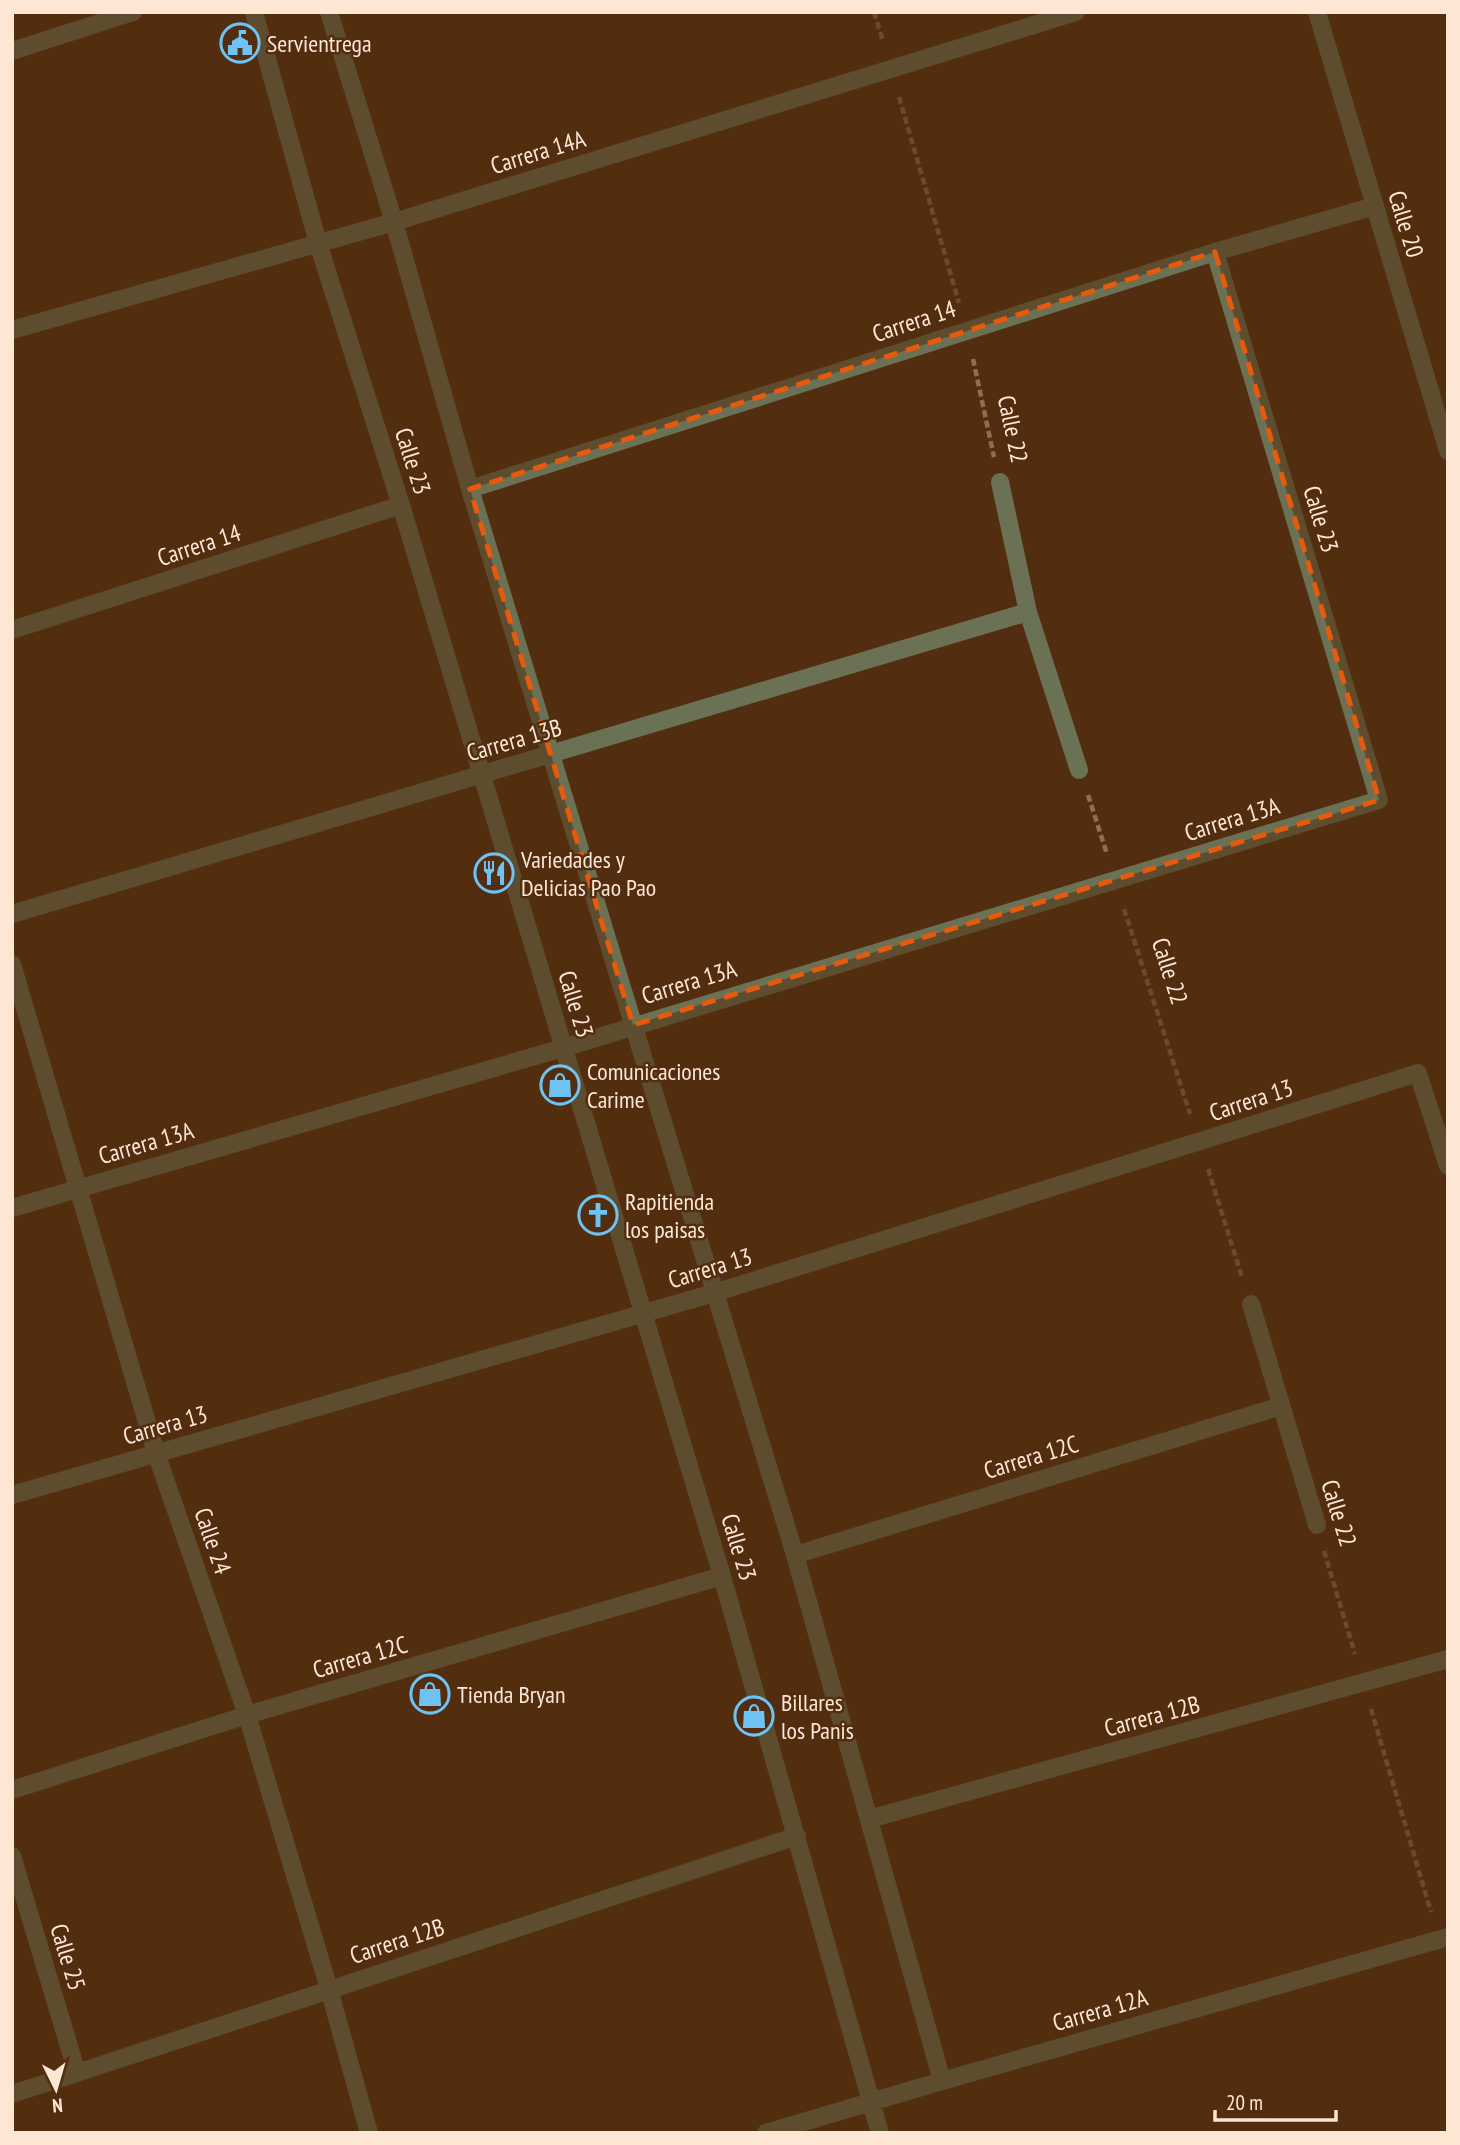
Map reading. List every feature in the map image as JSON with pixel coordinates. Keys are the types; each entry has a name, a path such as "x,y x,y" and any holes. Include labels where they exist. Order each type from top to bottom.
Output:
{"street":[{"path":"12,51 133,12"},
{"name":"Calle 23","path":"254,12 318,243 401,505 722,1576 880,2133"},
{"name":"Calle 23","path":"329,12 394,222 470,489 795,1555 942,2081"},
{"name":"Carrera 14A","path":"12,330 394,222 1076,12"},
{"name":"Calle 20","path":"1317,12 1448,451"},
{"name":"Carrera 14","path":"470,489 1215,252 1375,206"},
{"name":"Calle 23","path":"1215,252 1379,800"},
{"name":"Calle 22","path":"1000,482 1028,612 1079,770"},
{"name":"Carrera 14","path":"12,630 401,505"},
{"name":"Carrera 13B","path":"12,914 1028,612"},
{"name":"Carrera 13A","path":"12,1208 563,1048 1379,800"},
{"name":"Calle 24","path":"12,964 156,1453 247,1715 369,2133"},
{"name":"Carrera 13","path":"12,1495 714,1293 1418,1073 1448,1166"},
{"name":"Calle 22","path":"1251,1304 1317,1525"},
{"name":"Carrera 12C","path":"795,1555 1282,1406"},
{"name":"Carrera 12C","path":"12,1790 247,1715 722,1576"},
{"name":"Carrera 12B","path":"869,1819 1448,1659"},
{"name":"Carrera 12B","path":"12,2094 797,1836"},
{"name":"Calle 25","path":"12,1856 77,2073"},
{"name":"Carrera 12A","path":"766,2133 1443,1939"}],"path":[{"name":"Calle 22","path":"874,12 967,330 1000,482"},
{"name":"Calle 22","path":"1079,770 1251,1304"},
{"name":"Calle 22","path":"1317,1525 1443,1939"}],"highlighted area":[{"path":"1215,252 1379,800 633,1025 470,489"}],"place":[{"name":"Servientrega","path":"240,43"},
{"name":"Variedades y Delicias Pao Pao","path":"494,873"},
{"name":"Comunicaciones Carime","path":"560,1085"},
{"name":"Rapitienda los paisas","path":"598,1215"},
{"name":"Tienda Bryan","path":"430,1694"},
{"name":"Billares los Panis","path":"754,1716"}]}
